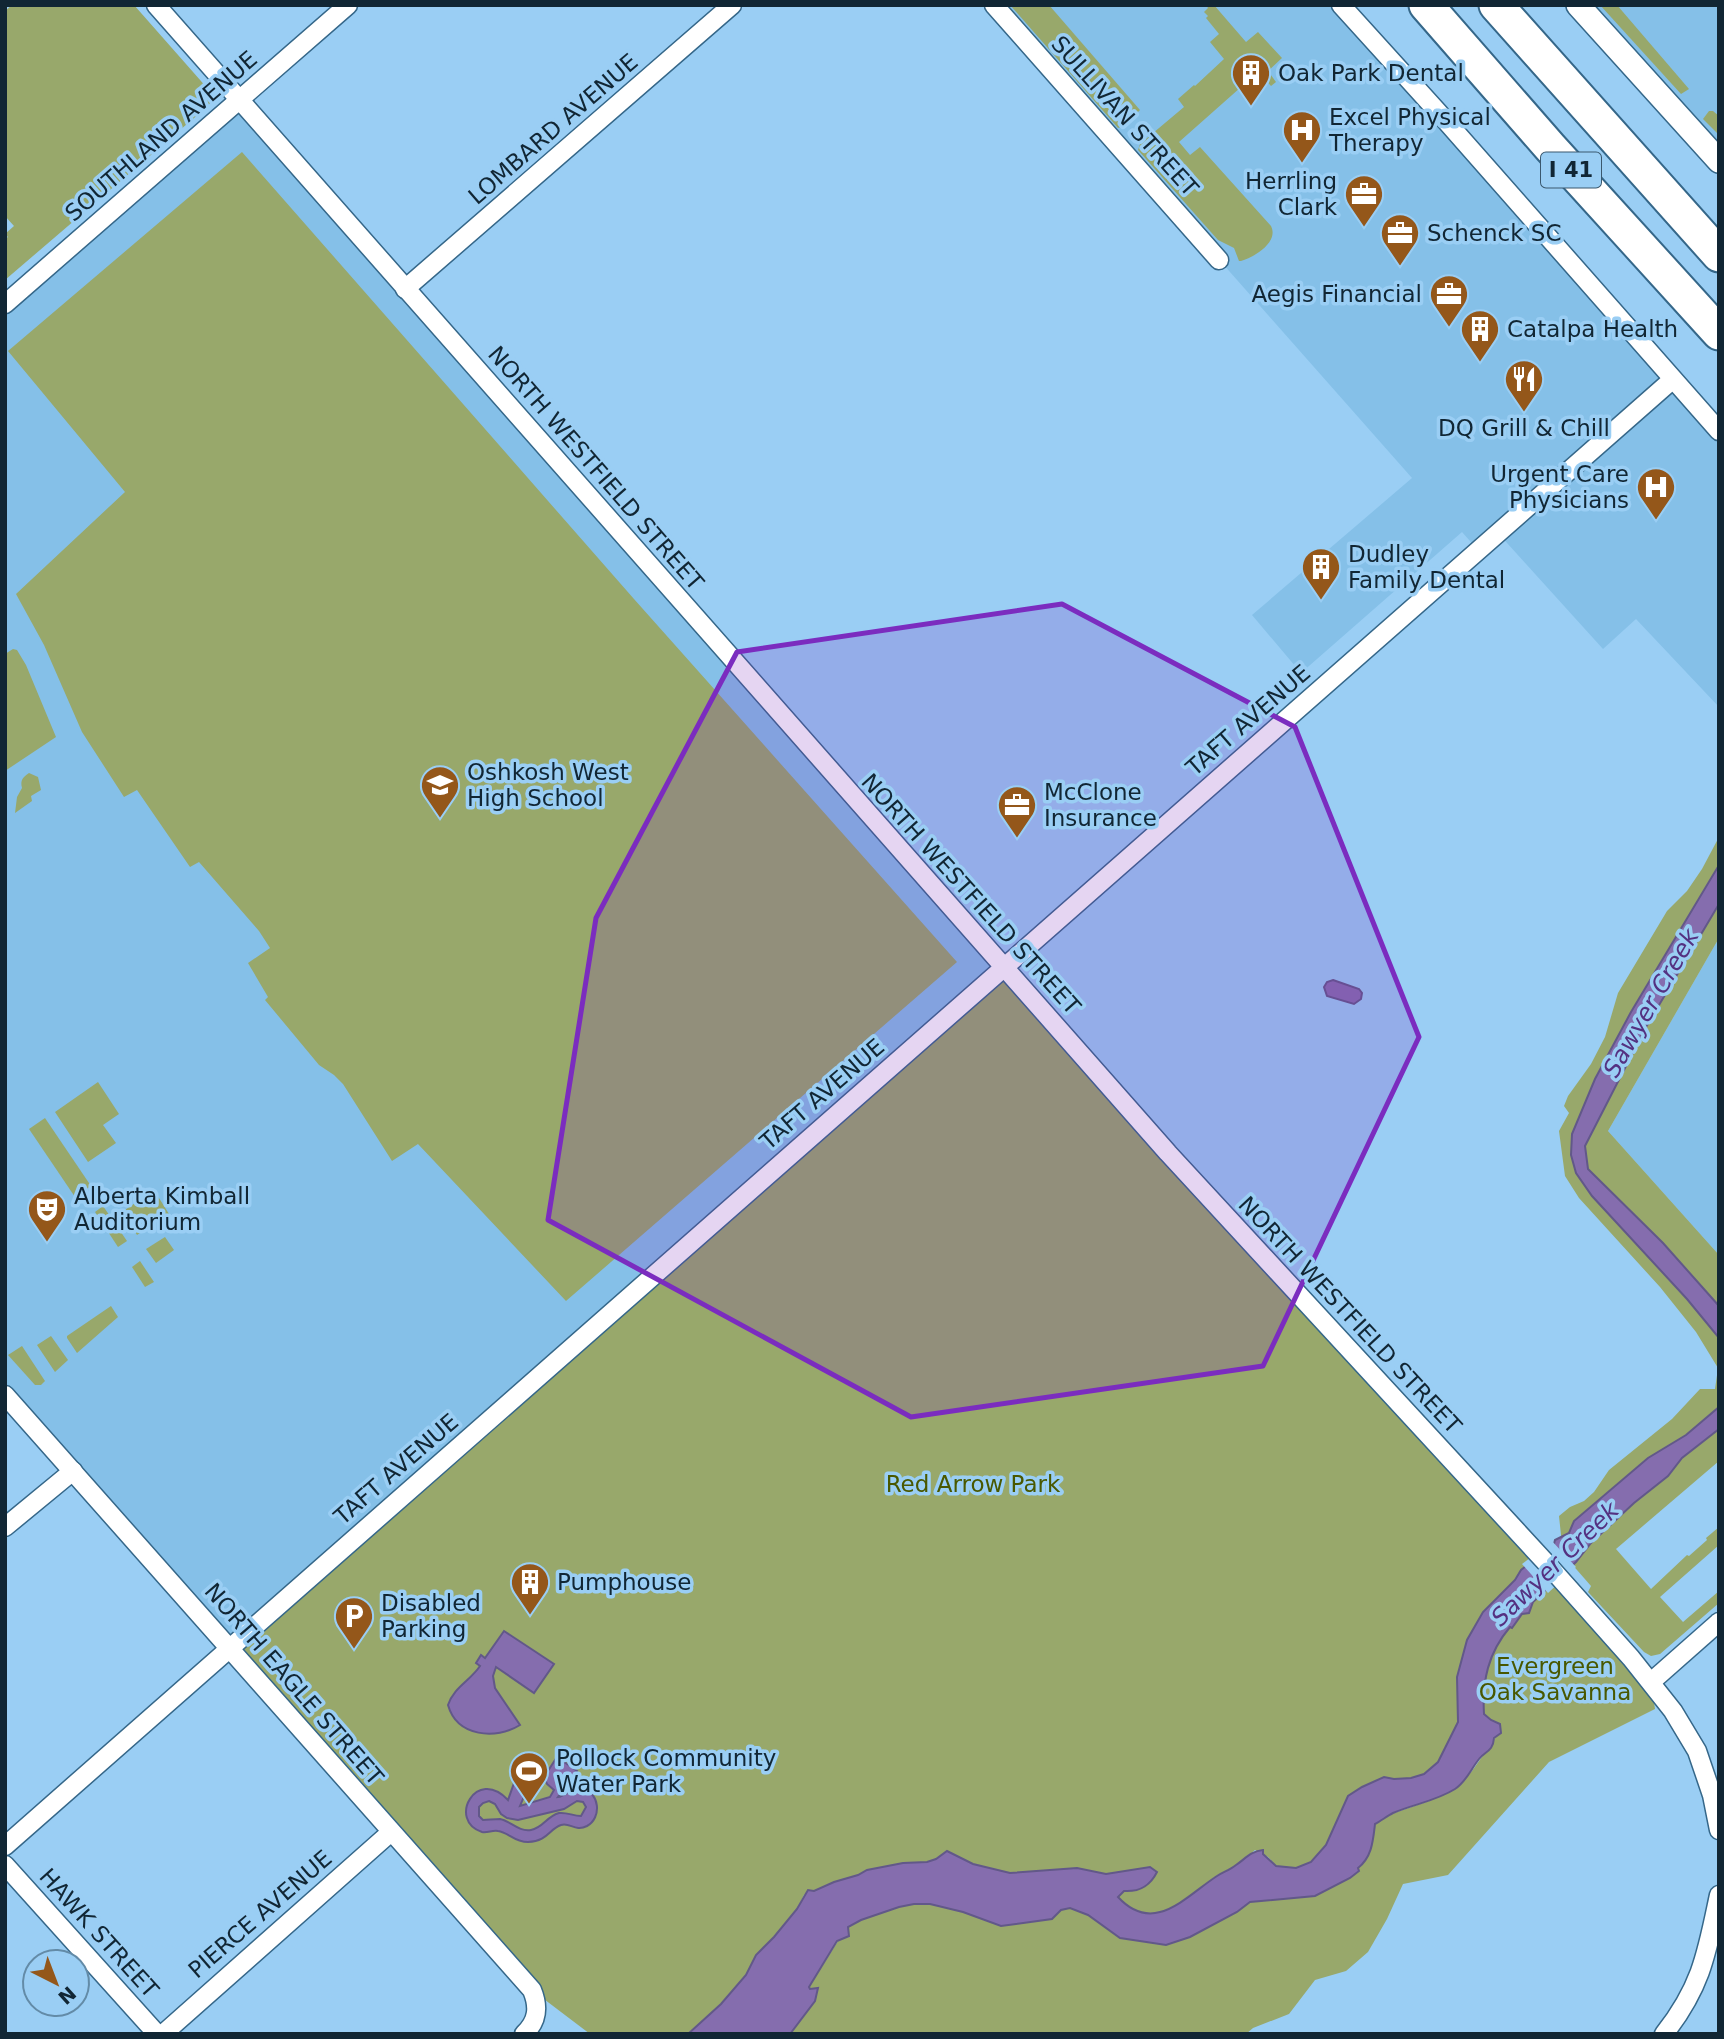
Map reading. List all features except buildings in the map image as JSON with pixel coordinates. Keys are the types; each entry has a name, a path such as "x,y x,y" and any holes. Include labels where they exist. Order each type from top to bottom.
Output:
{"highway":[{"name":"I 41","path":"1426,5 1550,147 1719,333"},
{"name":"I 41","path":"1496,5 1719,255"}],"street":[{"name":"NORTH WESTFIELD STREET","path":"156,5 1168,1153 1530,1546 1651,1682 1673,1711 1697,1751 1712,1795 1719,1830"},
{"name":"SOUTHLAND AVENUE","path":"5,304 348,5"},
{"name":"LOMBARD AVENUE","path":"405,289 732,5"},
{"name":"SULLIVAN STREET","path":"994,5 1219,260"},
{"path":"1341,5 1438,111 1719,431"},
{"path":"1578,5 1719,161"},
{"name":"TAFT AVENUE","path":"5,1846 1672,380"},
{"name":"NORTH EAGLE STREET","path":"5,1395 532,1990 537,2001 535,2021 524,2034"},
{"path":"5,1527 73,1471"},
{"path":"1651,1682 1719,1622"},
{"name":"PIERCE AVENUE","path":"163,2034 391,1832"},
{"name":"HAWK STREET","path":"5,1866 157,2034"},
{"path":"1664,2034 1711,1965 1719,1895"}],"highlighted area":[{"path":"1062,604 1295,727 1419,1037 1263,1366 911,1417 548,1220 596,918 737,652"}],"shaded area":[{"path":"994,5 1341,5 1719,431 1719,707 1636,619 1603,649 1498,533 1478,550 1462,532 1301,673 1252,615 1412,478"},
{"path":"1578,5 1719,5 1719,161"},
{"name":"Oshkosh West High School","path":"240,100 1005,967 231,1648 5,1392 5,304"},
{"path":"1719,938 1719,1255 1608,1131"}],"green space":[{"path":"12,5 134,5 208,89 211,101 5,280 5,239 8,237 5,234 14,226 5,216 5,11"},
{"path":"1010,5 1049,5 1140,110 1124,126 1118,128"},
{"path":"1206,5 1214,5 1246,42 1258,32 1282,58 1268,71 1276,82 1271,86 1258,72 1179,142 1190,155 1200,147 1271,226 1273,232 1269,243 1253,256 1241,261 1234,248 1218,240 1138,150 1140,144 1184,107 1178,99 1224,59 1210,42 1219,34 1206,18"},
{"path":"1600,5 1617,5 1689,89 1681,94"},
{"path":"1709,111 1719,116 1719,135 1703,119"},
{"path":"242,152 957,962 566,1301 418,1144 392,1161 343,1084 319,1065 265,1000 268,997 248,963 270,948 259,931 199,862 190,867 137,790 124,797 82,732 44,645 16,594 125,492 8,351"},
{"path":"13,649 17,650 26,665 56,737 5,771 5,654"},
{"path":"29,773 38,777 41,790 31,796 32,801 15,813 22,781"},
{"path":"1719,837 1719,938 1608,1131 1719,1255 1719,1461 1616,1549 1651,1589 1719,1527 1719,1545 1660,1597 1683,1622 1719,1591 1719,1603 1660,1654 1651,1656 1644,1652 1588,1592 1591,1586 1563,1554 1559,1516 1594,1492 1609,1470 1672,1419 1700,1389 1715,1389 1718,1368 1696,1332 1660,1287 1579,1198 1565,1176 1559,1131 1569,1113 1564,1106 1568,1096 1591,1064 1605,1037 1618,993 1667,911 1687,891"},
{"name":"Red Arrow Park","path":"1005,967 1651,1682 1655,1709 1549,1762 1448,1875 1403,1884 1368,1952 1346,1971 1315,1980 1289,2014 1253,2028 1246,2034 790,2034 818,1989 809,1987 838,1941 849,1936 848,1927 899,1907 930,1904 963,1912 1070,1908 1088,1915 1120,1938 1166,1945 1190,1937 1250,1902 1315,1896 1359,1871 1358,1868 1366,1859 1370,1848 1374,1824 1394,1813 1457,1788 1498,1734 1500,1724 1491,1720 1458,1722 1438,1762 1424,1774 1411,1778 1384,1778 1349,1796 1326,1845 1311,1862 1296,1868 1276,1866 1268,1857 1255,1850 1239,1864 1213,1878 1179,1904 1155,1913 1130,1907 1118,1897 1143,1868 1106,1874 1077,1868 1010,1873 973,1864 947,1851 927,1862 903,1863 867,1870 804,1895 797,1909 756,1955 746,1975 721,2004 688,2034 590,2034 532,1990 231,1648"},
{"path":"98,1082 119,1114 103,1125 116,1143 88,1162 55,1112"},
{"path":"45,1118 91,1186 75,1197 29,1129"},
{"path":"154,1190 169,1214 137,1235 122,1212"},
{"path":"103,1206 127,1241 118,1247 95,1212"},
{"path":"165,1237 174,1250 156,1263 146,1249"},
{"path":"140,1261 154,1282 145,1287 132,1267"},
{"path":"111,1306 118,1317 77,1353 67,1336"},
{"path":"51,1336 68,1360 55,1372 37,1345"},
{"path":"22,1346 45,1381 41,1385 35,1385 8,1355"}],"water":[{"name":"Sawyer Creek","path":"1719,865 1719,904 1646,1027 1585,1146 1588,1169 1663,1243 1719,1306 1719,1338 1687,1299 1592,1196 1576,1173 1571,1155 1572,1134 1595,1079 1631,1012"},
{"path":"1333,980 1359,989 1362,993 1361,999 1354,1004 1327,996 1324,987 1327,982"},
{"name":"Sawyer Creek","path":"1719,1407 1719,1429 1682,1458 1668,1476 1591,1543 1576,1562 1533,1602 1529,1613 1522,1614 1502,1637 1488,1668 1484,1690 1484,1714 1500,1724 1501,1733 1494,1738 1490,1749 1455,1789 1393,1813 1375,1824 1369,1854 1358,1868 1359,1871 1350,1878 1315,1896 1250,1902 1190,1937 1166,1945 1120,1938 1088,1915 1070,1908 1061,1910 1052,1919 1001,1926 963,1912 930,1904 899,1907 848,1927 849,1936 837,1941 809,1987 818,1988 815,2001 790,2034 688,2034 721,2004 746,1975 756,1955 797,1909 808,1890 814,1891 867,1870 903,1863 927,1862 947,1851 973,1864 1010,1873 1077,1868 1106,1874 1150,1867 1157,1872 1148,1884 1140,1889 1124,1891 1118,1897 1131,1908 1144,1913 1157,1913 1182,1902 1255,1852 1263,1850 1263,1854 1276,1866 1296,1868 1311,1862 1326,1845 1348,1796 1384,1777 1411,1778 1424,1774 1438,1762 1458,1722 1457,1677 1467,1640 1483,1612 1515,1580 1521,1570 1554,1544 1555,1540 1569,1533 1574,1521 1648,1458 1686,1435"},
{"path":"504,1631 554,1664 534,1693 496,1667 493,1676 495,1688 520,1725 500,1733 478,1733 460,1724 448,1705 454,1693 480,1666 476,1663 481,1655 485,1658"},
{"path":"529,1757 529,1783 520,1806 550,1797 554,1790 544,1777 557,1757 577,1771 558,1797 575,1789 588,1791 597,1806 592,1822 579,1828 561,1825 544,1837 528,1842 502,1832 482,1832 472,1826 467,1818 466,1808 476,1792 486,1789 496,1791 508,1800 514,1783 514,1760","holes":["489,1801 495,1804 501,1814 518,1820 564,1809 577,1801 583,1802 586,1807 581,1816 559,1813 535,1829 526,1830 504,1820 483,1820 479,1816 479,1807 483,1803"]}],"pier":[{"path":"1551,1540 1576,1567 1548,1593 1522,1564"}],"place":[{"name":"Oak Park Dental","path":"1251,107"},
{"name":"Excel Physical Therapy","path":"1302,164"},
{"name":"Herrling Clark","path":"1364,228"},
{"name":"Schenck SC","path":"1400,267"},
{"name":"Aegis Financial","path":"1449,328"},
{"name":"Catalpa Health","path":"1480,363"},
{"name":"DQ Grill & Chill","path":"1524,413"},
{"name":"Urgent Care Physicians","path":"1656,521"},
{"name":"Dudley Family Dental","path":"1321,601"},
{"name":"Oshkosh West High School","path":"440,819"},
{"name":"McClone Insurance","path":"1017,839"},
{"name":"Alberta Kimball Auditorium","path":"47,1243"},
{"name":"Pumphouse","path":"530,1616"},
{"name":"Disabled Parking","path":"354,1650"},
{"name":"Pollock Community Water Park","path":"529,1805"}],"park label":[{"name":"Evergreen Oak Savanna","path":"1555,1679"}]}
